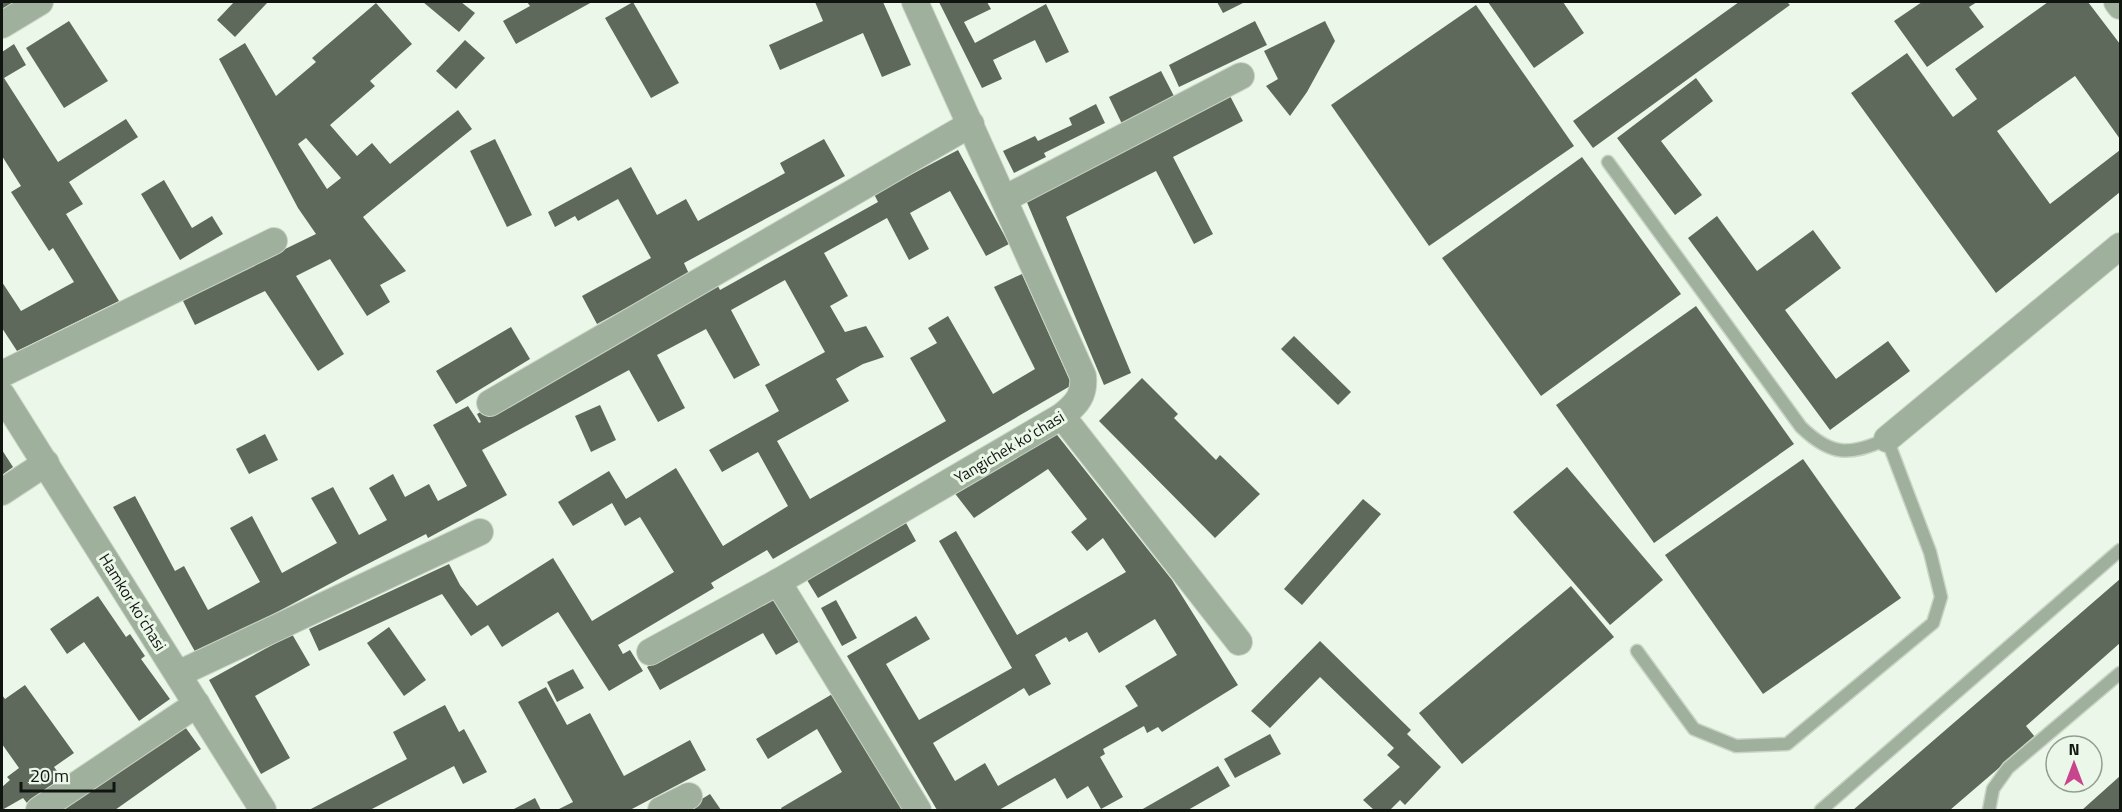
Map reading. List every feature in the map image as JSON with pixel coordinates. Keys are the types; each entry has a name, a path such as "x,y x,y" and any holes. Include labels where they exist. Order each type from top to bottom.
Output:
{"street":[{"path":"2,25 40,2"},
{"name":"Yangichek koʻchasi","path":"650,652 778,582 1062,416 1075,405 1084,391 1083,376 915,2"},
{"path":"2117,2 2121,6"},
{"path":"1004,199 1241,76"},
{"path":"490,403 971,124"},
{"path":"2,374 274,241"},
{"path":"1887,439 2121,246"},
{"name":"Hamkor koʻchasi","path":"2,395 263,810"},
{"path":"1062,416 1239,642"},
{"path":"2,492 46,463"},
{"path":"178,674 480,532"},
{"path":"778,582 918,810"},
{"path":"39,810 197,704"},
{"path":"661,810 689,796"}],"lane":[{"path":"1608,162 1801,427 1818,443 1837,451 1862,450 1887,439 1930,552 1941,597 1933,623 1787,744 1736,746 1694,729 1636,651"},
{"path":"1821,810 2121,550"},
{"path":"1989,810 1993,789 2008,768 2121,673"}],"building":[{"path":"2,2 17,2 2,12"},
{"path":"234,2 268,2 235,37 217,20"},
{"path":"423,2 461,2 475,13 459,32"},
{"path":"527,2 592,2 516,44 503,21 530,6"},
{"path":"633,2 679,83 651,98 605,18"},
{"path":"815,2 883,2 911,65 882,77 863,33 780,70 769,45 823,21"},
{"path":"939,2 987,2 991,9 964,22 975,43 1046,4 1069,52 1046,63 1035,40 993,60 1002,79 982,88"},
{"path":"1217,2 1245,2 1223,13"},
{"path":"1488,2 1563,2 1584,33 1534,68"},
{"path":"1739,2 1787,2 1790,5 1593,148 1573,121"},
{"path":"1922,2 1977,2 1969,7 1984,27 1927,67 1894,21"},
{"path":"2048,2 2088,2 2120,44 2120,139 2075,76 1997,131 2050,204 2120,150 2120,192 1996,293 1851,93 1907,53 1953,117 1977,99 1955,69"},
{"path":"376,3 412,44 370,81 375,86 330,125 357,156 372,143 390,164 458,110 472,129 363,217 406,271 380,285 390,302 367,316 330,259 296,276 344,354 318,371 265,291 195,325 182,299 316,234 298,208 219,59 245,43 276,96 316,62 312,58","holes":["306,138 341,178 327,189 298,144"]},
{"path":"1476,5 1574,146 1429,246 1331,105"},
{"path":"69,21 108,81 64,108 26,48"},
{"path":"1255,21 1267,45 1179,87 1169,65"},
{"path":"1325,21 1335,41 1307,92 1290,116 1266,86 1278,79 1264,51"},
{"path":"465,40 485,58 456,89 436,71"},
{"path":"14,44 26,65 4,78 58,162 126,119 138,137 69,182 83,204 66,214 119,301 17,351 2,328 2,282 21,311 74,282 53,248 49,251 11,192 21,186 2,156 2,52"},
{"path":"1161,71 1176,100 1123,126 1109,97"},
{"path":"1696,78 1713,101 1661,141 1702,195 1675,215 1617,138"},
{"path":"1229,94 1243,121 1173,157 1213,234 1194,244 1156,171 1066,217 1131,373 1104,385 1026,200"},
{"path":"1096,104 1105,123 1044,153 1046,157 1014,173 1003,151 1035,136 1038,141 1072,125 1069,118"},
{"path":"495,139 532,215 507,227 470,151"},
{"path":"824,139 845,176 684,263 689,274 597,324 582,296 651,258 618,199 578,221 575,216 555,227 548,212 631,167 657,215 686,199 698,221 785,173 780,163"},
{"path":"958,150 1009,244 986,256 950,191 910,213 929,249 909,260 887,218 824,253 848,296 830,306 845,332 866,326 884,357 863,364 836,379 849,401 777,441 810,499 946,421 910,358 937,343 928,328 948,316 993,394 1035,369 994,287 1022,274 1072,385 773,559 767,550 711,583 714,588 618,645 623,654 630,650 643,671 609,691 558,612 502,647 488,625 471,636 442,594 319,651 309,629 449,564 460,585 477,606 553,558 592,621 674,572 640,517 625,526 612,503 573,526 558,502 609,471 626,499 676,468 723,546 788,506 758,452 722,472 709,450 779,411 765,385 825,352 785,280 731,310 760,365 734,379 706,329 657,355 685,408 658,422 629,370 482,450 507,495 428,538 426,534 352,572 197,655 113,507 135,496 175,571 184,566 208,610 260,582 230,528 252,516 282,573 337,543 311,498 333,487 359,535 387,520 369,488 393,474 405,497 429,484 438,501 467,486 433,425 468,406 479,423 481,422 477,414 717,284 720,290 878,202 874,194"},
{"path":"1582,157 1681,294 1541,396 1442,258"},
{"path":"164,180 192,228 212,216 223,234 180,260 141,194"},
{"path":"1717,216 1757,271 1813,230 1841,268 1785,310 1836,379 1888,341 1910,371 1830,430 1688,238"},
{"path":"1696,306 1794,444 1654,543 1556,405"},
{"path":"511,327 530,359 456,404 436,371"},
{"path":"1294,336 1351,392 1338,405 1281,349"},
{"path":"1142,378 1178,414 1174,418 1216,460 1220,455 1260,494 1215,538 1099,421"},
{"path":"600,405 616,440 591,452 575,416"},
{"path":"1054,431 1172,580 1238,685 1162,732 1158,727 1147,733 1144,726 1103,749 1105,754 1100,757 1123,797 1101,809 1088,786 1067,799 1055,778 999,810 937,810 847,656 916,616 930,639 886,664 919,720 1012,668 939,541 956,531 1017,635 1126,572 1103,538 1087,551 1071,532 1087,519 1048,469 974,518 953,491","holes":["1155,619 1177,655 1125,686 1138,706 998,786 985,763 955,781 933,743 1024,688 1029,696 1051,684 1035,655 1066,637 1069,642 1087,632 1099,653"]},
{"path":"265,434 278,460 249,474 236,449"},
{"path":"2,450 13,467 2,475"},
{"path":"1803,459 1901,598 1763,694 1665,555"},
{"path":"1567,467 1663,580 1610,625 1513,512"},
{"path":"1363,499 1381,514 1302,605 1284,589"},
{"path":"906,523 916,541 818,598 807,580"},
{"path":"2120,579 2120,643 2026,726 2035,737 1950,810 1853,810"},
{"path":"1571,586 1614,637 1462,764 1419,713"},
{"path":"777,595 802,640 776,655 763,633 660,690 647,667"},
{"path":"98,596 126,637 130,634 145,656 141,659 170,699 139,721 84,642 67,654 50,629"},
{"path":"836,600 857,638 842,646 821,608"},
{"path":"389,627 426,680 404,696 367,643"},
{"path":"292,634 310,665 255,696 290,758 261,774 209,680"},
{"path":"1320,641 1411,730 1407,734 1441,767 1405,805 1400,800 1390,810 1374,810 1363,800 1400,767 1387,755 1394,748 1320,677 1270,728 1251,711"},
{"path":"573,669 584,688 557,702 547,682"},
{"path":"25,685 74,753 54,767 62,778 27,803 23,798 2,810 2,787 10,780 7,777 19,768 2,744 2,695 5,699"},
{"path":"546,687 567,725 590,713 624,776 690,740 706,770 630,810 557,810 573,802 518,702"},
{"path":"834,693 904,810 782,810 781,808 842,772 817,729 768,759 756,739"},
{"path":"445,705 459,732 464,729 487,772 463,784 454,766 370,810 309,810 407,759 393,732"},
{"path":"183,724 201,749 115,810 62,810"},
{"path":"1270,734 1281,754 1235,778 1224,759"},
{"path":"1218,766 1230,786 1188,810 1141,810"},
{"path":"2120,776 2120,810 2082,810 2100,794 2104,794 2104,790"},
{"path":"710,794 721,810 684,810"},
{"path":"535,798 541,810 512,810"}]}
